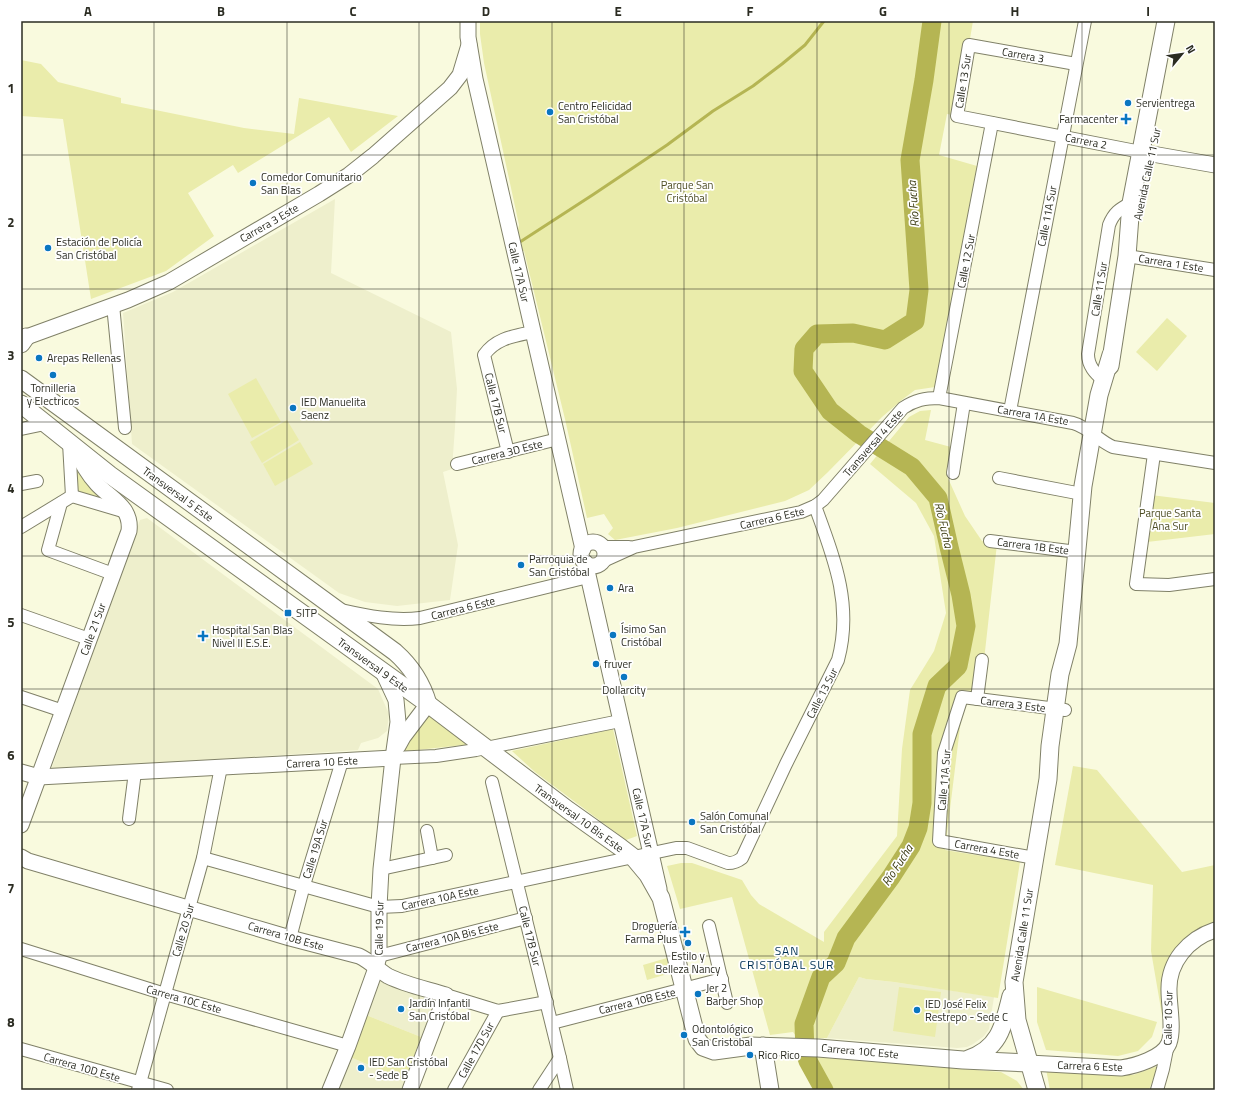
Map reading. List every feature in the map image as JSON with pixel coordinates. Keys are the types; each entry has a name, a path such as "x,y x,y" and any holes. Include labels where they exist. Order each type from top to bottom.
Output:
{"main road":[{"name":"Avenida Calle 11 Sur","path":"1127,256 1142,204 1146,153 1166,21"},
{"name":"Avenida Calle 11 Sur","path":"1038,1090 1017,1020 1014,982 1048,779 1050,746 1060,710 1060,674 1068,644 1082,494 1108,396 1111,355 1127,256 1131,203 1146,153 1177,21"},
{"name":"Avenida Calle 11 Sur","path":"1078,546 1096,437 1099,395 1111,355"},
{"name":"Transversal 5 Este","path":"21,379 336,610"},
{"path":"21,404 71,444"},
{"name":"Transversal 9 Este","path":"71,444 110,475 428,704 486,748"},
{"name":"Transversal 9 Este","path":"336,610 404,659 412,668 421,683 428,704"},
{"name":"Transversal 10 Bis Este","path":"486,748 633,858 648,875 661,898"},
{"name":"Calle 17A Sur","path":"661,898 697,1039"},
{"path":"963,1060 975,1057 984,1052 995,1041 1005,1019 1014,982"},
{"name":"Carrera 10C Este","path":"697,1039 703,1048 714,1050 751,1046 795,1047 963,1060 1029,1063"},
{"path":"763,1046 770,1090"}],"street":[{"name":"Calle 17A Sur","path":"468,21 469,45 481,104 577,522 594,554 592,597"},
{"name":"Calle 11A Sur","path":"1010,411 1085,21"},
{"name":"Carrera 3 Este","path":"23,340 113,306 170,282 336,183 373,156 450,88 460,76 469,45"},
{"name":"Carrera 3","path":"969,45 1076,64"},
{"name":"Calle 13 Sur","path":"957,116 969,45"},
{"path":"450,88 460,88 469,92 481,104"},
{"name":"Carrera 2","path":"957,116 1215,165"},
{"name":"Calle 12 Sur","path":"939,398 992,123"},
{"name":"Calle 11 Sur","path":"1103,380 1095,374 1089,364 1089,346 1109,225 1114,214 1118,210 1131,203"},
{"name":"Carrera 1 Este","path":"1127,256 1215,270"},
{"path":"113,306 125,428"},
{"name":"Calle 17B Sur","path":"508,452 484,355 496,342 533,332"},
{"name":"Transversal 4 Este","path":"815,506 831,492 903,408 911,402 928,398 939,398"},
{"name":"Carrera 1A Este","path":"939,398 1076,424 1113,447 1215,463"},
{"path":"953,473 964,403"},
{"path":"21,429 45,424"},
{"name":"Carrera 3D Este","path":"457,464 558,439"},
{"path":"71,444 72,496"},
{"path":"71,444 97,485 116,499 126,512"},
{"path":"1154,454 1136,584 1169,586 1215,579"},
{"path":"999,478 1082,494"},
{"path":"21,484 37,481"},
{"path":"21,527 72,496 126,512"},
{"path":"61,503 48,550 113,574"},
{"name":"Calle 13 Sur","path":"651,854 676,848 687,848 728,863 739,861 742,858 786,764 838,660 842,646 844,616 841,588 829,543 815,506"},
{"name":"Carrera 6 Este","path":"594,554 801,512 815,506"},
{"name":"Calle 21 Sur","path":"21,825 129,531 126,512"},
{"name":"Carrera 1B Este","path":"990,541 1078,546"},
{"name":"Calle 17A Sur","path":"594,554 588,577 661,898"},
{"name":"Carrera 6 Este","path":"336,610 385,619 408,619 428,616 588,577"},
{"path":"21,615 89,640"},
{"path":"977,699 982,660"},
{"name":"Calle 19 Sur","path":"330,1090 348,1046 378,962 381,869 393,758 398,728 396,700 383,672"},
{"path":"21,697 63,711"},
{"name":"Carrera 3 Este","path":"962,697 1060,710"},
{"name":"Calle 11A Sur","path":"939,841 944,752 962,697"},
{"name":"Calle 19 Sur","path":"393,758 403,737 428,704"},
{"name":"Carrera 10 Este","path":"21,772 39,777 436,756 486,748 620,720"},
{"name":"Calle 19A Sur","path":"290,938 304,885 342,761"},
{"name":"Calle 20 Sur","path":"139,1086 203,858 221,767"},
{"path":"129,819 135,772"},
{"name":"Calle 17B Sur","path":"492,782 547,1002 567,1090"},
{"path":"427,831 432,858"},
{"name":"Carrera 4 Este","path":"939,841 1035,858"},
{"name":"Carrera 10A Este","path":"203,858 379,906 402,906 651,854"},
{"path":"381,869 446,855"},
{"name":"Carrera 10B Este","path":"21,857 28,861 290,938 359,956 369,961 378,962 397,979 498,1011 547,1002"},
{"name":"Carrera 10A Bis Este","path":"378,962 526,918"},
{"path":"709,926 727,1003"},
{"name":"Calle 10 Sur","path":"1156,1090 1163,1069 1168,1044 1170,1023 1169,991 1172,969 1182,952 1190,944 1198,937 1215,930"},
{"name":"Carrera 10C Este","path":"21,949 165,994 348,1046"},
{"name":"Carrera 10B Este","path":"552,1023 722,979"},
{"path":"410,1090 446,995"},
{"name":"Calle 17D Sur","path":"454,1090 498,1011"},
{"name":"Carrera 6 Este","path":"1029,1063 1121,1068 1134,1066 1144,1062 1161,1052 1168,1044"},
{"name":"Carrera 10D Este","path":"21,1049 139,1086 167,1090"},
{"path":"539,1090 560,1058"}],"shaded area":[{"name":"IED Manuelita Saenz","path":"335,199 331,273 451,332 457,389 455,427 452,469 443,472 458,545 450,600 397,606 365,602 339,593 132,444 123,313 173,292"},
{"name":"Hospital San Blas Nivel II E.S.E.","path":"147,518 378,689 389,714 387,731 378,738 361,743 358,750 51,770 140,520"},
{"name":"IED José Felix Restrepo - Sede C","path":"859,977 994,997 989,1029 984,1036 973,1044 967,1047 957,1048 827,1038"},
{"name":"Jardín Infantil San Cristóbal","path":"380,980 435,1002 421,1037 366,1015"},
{"name":"IED San Cristóbal - Sede B","path":"350,1057 405,1080 401,1090 336,1090"}],"green space":[{"name":"Parque San Cristóbal","path":"480,21 973,21 957,116 947,114 939,155 977,166 935,387 915,390 903,399 882,417 809,490 785,501 677,528 615,540 608,534 613,528 604,514 587,518 565,419 524,251 519,251 516,238 519,225 484,63 480,34"},
{"path":"21,60 41,64 58,82 121,98 121,103 244,128 294,134 299,98 398,116 351,152 329,117 238,173 233,165 188,193 214,236 166,271 91,299 63,119 21,116"},
{"path":"1167,318 1187,336 1157,371 1136,352"},
{"path":"256,378 281,422 252,438 228,394"},
{"path":"931,410 925,440 951,447 947,476 965,516 982,541 997,544 980,696 964,695 945,850 1020,862 998,998 859,977 827,1038 798,1039 793,1032 770,1035 732,897 680,909 667,866 681,863 692,863 742,880 751,895 759,904 824,942 824,932 897,836 902,749 910,690 934,651 946,613 934,536 916,503 870,464 909,417 920,411"},
{"path":"287,420 299,440 262,463 250,442"},
{"path":"300,442 313,464 275,486 263,464"},
{"path":"75,467 113,506 75,492"},
{"name":"Parque Santa Ana Sur","path":"1151,495 1215,503 1215,534 1147,542"},
{"path":"429,714 472,744 399,752"},
{"path":"613,729 637,836 626,840 535,772 512,751"},
{"path":"1073,766 1097,770 1182,872 1215,865 1215,922 1199,929 1163,979 1162,1015 1151,951 1153,885 1055,865"},
{"path":"667,958 671,973 647,980 643,965"},
{"path":"899,987 941,992 935,1037 893,1031"},
{"path":"1037,987 1157,1022 1152,1037 1138,1051 1118,1056 1046,1050 1037,1022"},
{"path":"366,1015 421,1037 405,1080 350,1057"},
{"path":"803,1056 1001,1072 1017,1081 1024,1090 819,1090 809,1075"},
{"path":"1158,1066 1149,1090 1050,1090 1046,1069 1133,1075"}],"waterway":[{"path":"520,242 667,145 713,111 753,86 805,45 824,21"},
{"name":"Río Fucha","path":"824,1090 808,1061 805,1052 804,1024 821,977 836,963 846,938 891,877 911,846 918,828 922,803 922,734 937,686 958,666 966,626 961,595 938,498 912,467 859,434 830,411 803,371 804,349 817,334 853,333 885,340 915,321 919,290 910,160 924,80 932,21"}],"place":[{"name":"Servientrega","path":"1128,103"},
{"name":"Centro Felicidad San Cristóbal","path":"550,112"},
{"name":"Farmacenter","path":"1126,119"},
{"name":"Comedor Comunitario San Blas","path":"253,183"},
{"name":"Estación de Policía San Cristóbal","path":"48,248"},
{"name":"Arepas Rellenas","path":"39,358"},
{"name":"Tornilleria y Electricos","path":"53,375"},
{"name":"IED Manuelita Saenz","path":"293,408"},
{"name":"Parroquia de San Cristóbal","path":"521,565"},
{"name":"Ara","path":"610,588"},
{"name":"SITP","path":"288,613"},
{"name":"Ísimo San Cristóbal","path":"613,635"},
{"name":"Hospital San Blas Nivel II E.S.E.","path":"203,636"},
{"name":"fruver","path":"596,664"},
{"name":"Dollarcity","path":"624,677"},
{"name":"Salón Comunal San Cristóbal","path":"692,822"},
{"name":"Droguería Farma Plus","path":"685,932"},
{"name":"Estilo y Belleza Nancy","path":"688,943"},
{"name":"Jer 2 Barber Shop","path":"698,994"},
{"name":"Jardín Infantil San Cristóbal","path":"401,1009"},
{"name":"IED José Felix Restrepo - Sede C","path":"917,1010"},
{"name":"Odontológico San Cristobal","path":"684,1035"},
{"name":"Rico Rico","path":"750,1055"},
{"name":"IED San Cristóbal - Sede B","path":"361,1068"}],"district":[{"name":"SAN CRISTÓBAL SUR","path":"787,957"}]}
